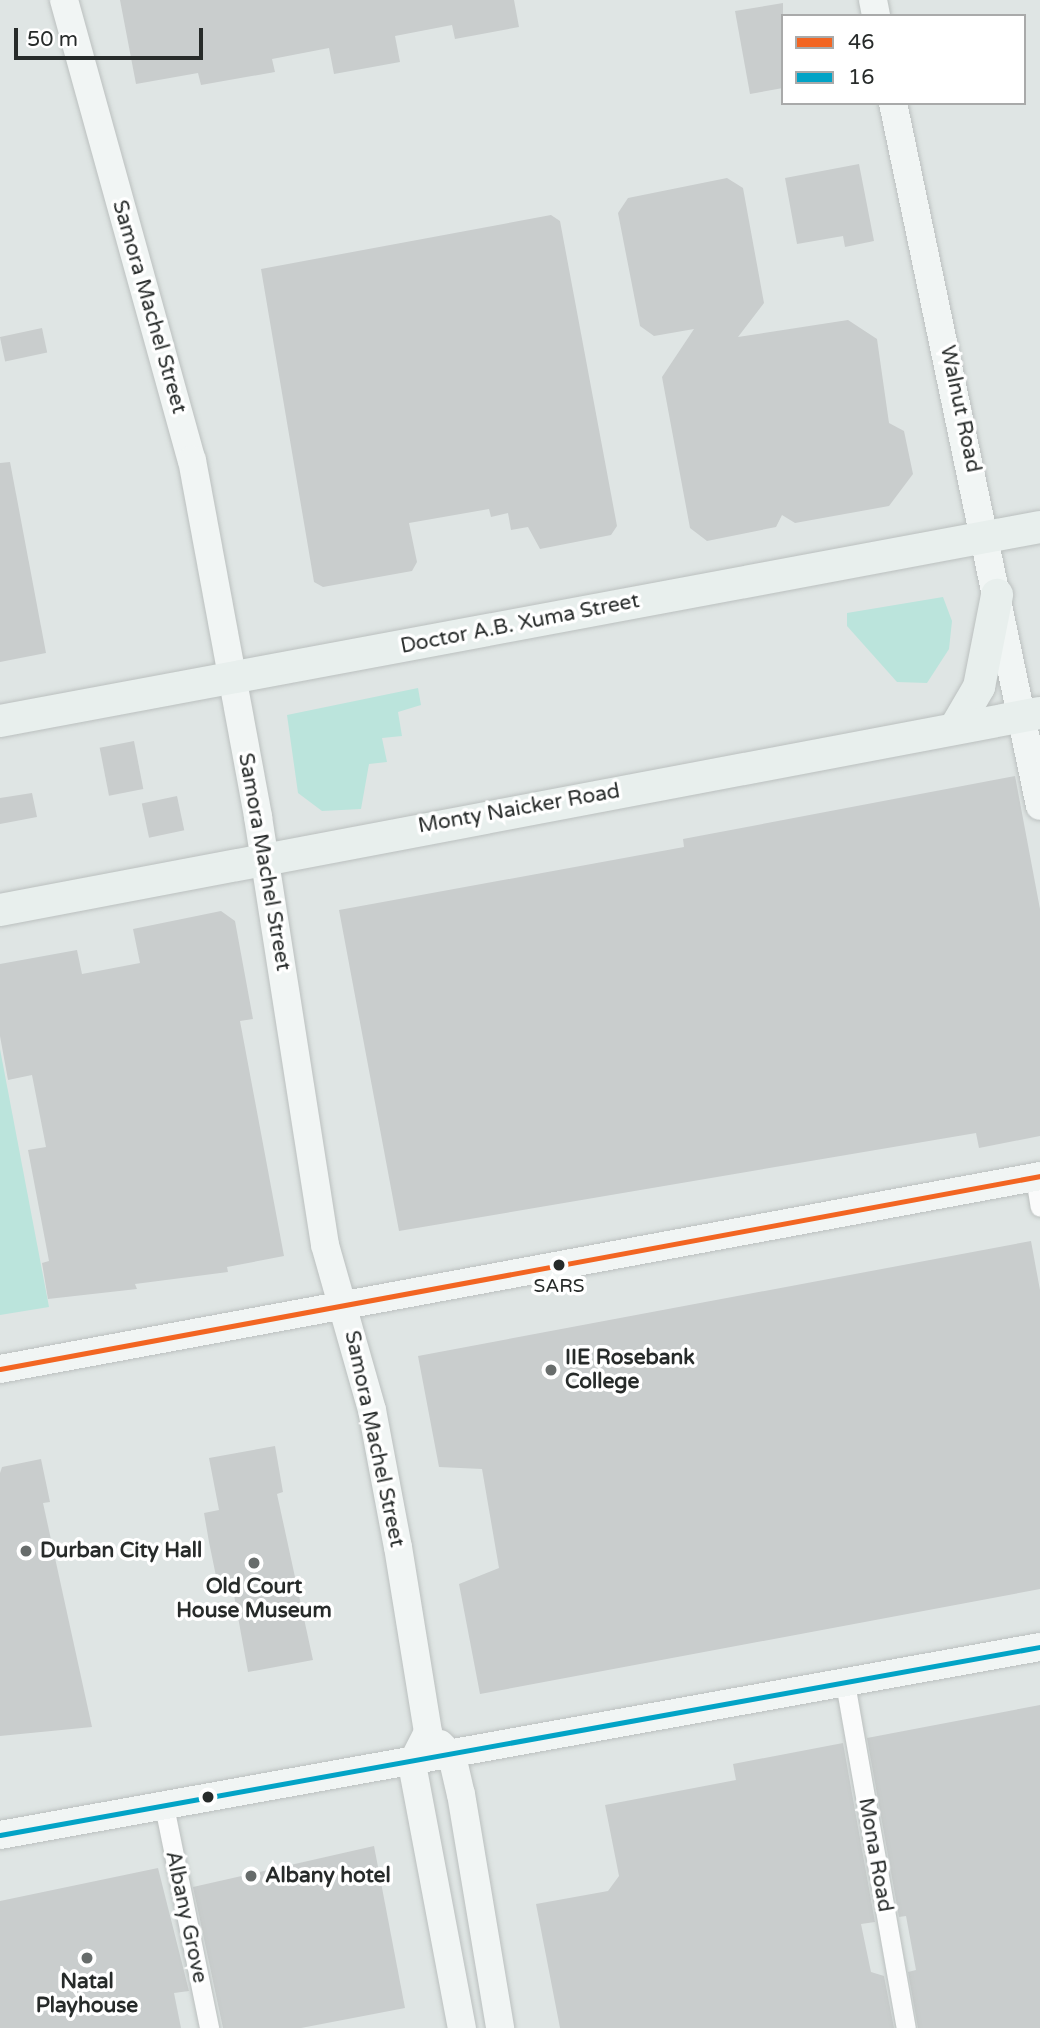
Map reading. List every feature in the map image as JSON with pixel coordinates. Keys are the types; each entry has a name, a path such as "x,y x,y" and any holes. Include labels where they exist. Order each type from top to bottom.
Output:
{"main road":[{"name":"Samora Machel Street","path":"64,0 173,379 265,859 325,1245 344,1304 372,1410 428,1732"},
{"name":"Walnut Road","path":"893,105 987,537 997,595 1031,715 1040,806"},
{"name":"Doctor A.B. Xuma Street","path":"0,721 1040,527"},
{"path":"954,728 979,687 997,595"},
{"name":"Monty Naicker Road","path":"0,910 1031,715"},
{"path":"0,1369 1037,1177"},
{"path":"0,1835 412,1764 1040,1647"},
{"path":"428,1732 452,1756 498,2016 460,2019 412,1764 428,1732"}],"street":[{"path":"1037,1177 1040,1207"},
{"name":"Mona Road","path":"845,1683 906,2028"},
{"name":"Albany Grove","path":"163,1806 209,2028"}],"green space":[{"path":"943,597 952,621 949,649 927,683 897,682 847,626 847,613"},
{"path":"418,688 421,705 398,712 402,736 382,738 387,762 369,764 361,809 322,811 298,793 287,715"},
{"path":"0,1049 49,1307 0,1315"}],"building":[{"path":"120,0 514,0 519,27 455,39 452,25 395,36 400,62 334,74 329,48 272,59 275,72 201,85 198,73 136,84"},
{"path":"783,3 781,88 750,94 735,11"},
{"path":"859,164 874,241 845,247 843,236 797,244 785,178"},
{"path":"727,178 743,188 764,303 738,337 848,320 877,339 889,423 904,431 913,474 889,506 795,523 782,515 776,527 707,541 690,528 662,377 694,329 654,336 640,326 618,213 628,198"},
{"path":"551,215 560,221 617,526 611,535 540,549 528,527 511,530 508,513 491,517 489,509 409,523 417,562 412,571 323,587 314,582 261,269"},
{"path":"42,328 47,352 5,361 0,337"},
{"path":"10,462 46,653 0,662 0,463"},
{"path":"134,741 143,789 109,796 100,748"},
{"path":"1015,776 1040,909 1040,1136 979,1148 976,1133 399,1231 339,910 684,847 683,839"},
{"path":"32,793 37,817 0,824 0,798"},
{"path":"177,796 184,830 149,838 142,803"},
{"path":"221,911 235,921 253,1019 240,1021 284,1256 227,1267 228,1272 135,1284 137,1289 48,1299 42,1263 49,1261 28,1150 46,1147 32,1075 8,1080 0,1036 0,964 77,950 82,974 140,963 133,929"},
{"path":"1031,1241 1040,1290 1040,1589 480,1694 459,1584 499,1568 482,1469 439,1467 418,1356"},
{"name":"Old Court House Museum","path":"275,1446 283,1492 277,1494 313,1660 248,1672 232,1584 218,1586 209,1542 204,1513 219,1510 209,1458"},
{"name":"Durban City Hall","path":"41,1459 50,1502 43,1503 92,1727 0,1736 0,1473 2,1467"},
{"path":"1040,1705 1040,2028 918,2028 908,1972 916,1970 906,1916 899,1917 867,1738"},
{"path":"843,1743 875,1922 861,1924 871,1972 884,1976 894,2028 560,2028 536,1904 608,1891 619,1876 605,1805 736,1780 733,1764"},
{"path":"374,1846 405,2008 301,2028 223,2028 193,1887"},
{"name":"Natal Playhouse","path":"158,1868 189,1991 174,1993 181,2028 0,2028 0,1901"}],"transit line":[{"name":"46","path":"0,1369 1040,1176"},
{"name":"16","path":"0,1835 1040,1647"}],"place":[{"name":"SARS","path":"559,1265"},
{"name":"IIE Rosebank College","path":"551,1370"},
{"name":"Durban City Hall","path":"26,1551"},
{"name":"Old Court House Museum","path":"254,1563"},
{"name":"Albany hotel","path":"251,1876"},
{"name":"Natal Playhouse","path":"87,1958"}]}
